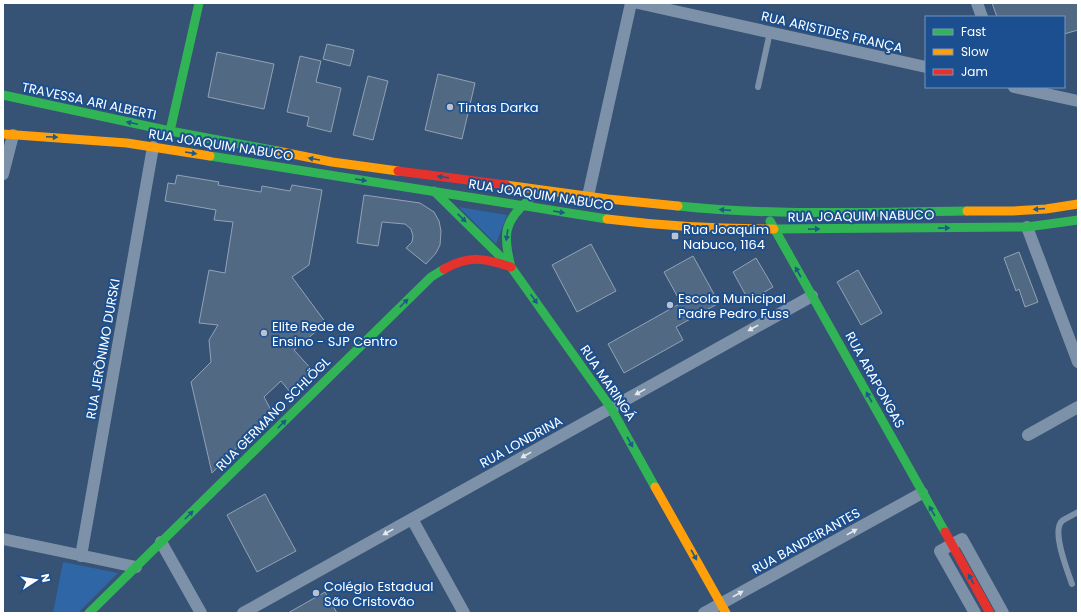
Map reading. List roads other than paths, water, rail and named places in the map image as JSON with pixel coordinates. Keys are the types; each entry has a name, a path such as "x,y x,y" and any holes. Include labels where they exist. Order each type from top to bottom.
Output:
{"main road":[{"path":"170,131 199,3"},
{"name":"TRAVESSA ARI ALBERTI","path":"3,95 170,131"},
{"name":"RUA JOAQUIM NABUCO","path":"170,131 332,162 649,204 692,208 764,212 1013,211 1046,209 1078,204"},
{"name":"RUA JOAQUIM NABUCO","path":"8,134 100,140 153,147 634,223 698,228 775,230 1027,227 1078,220"},
{"name":"RUA MARINGÁ","path":"434,191 511,267 611,408 723,608"},
{"path":"511,267 506,241 506,232 509,224 521,206 535,196 551,191"},
{"name":"RUA ARAPONGAS","path":"764,212 990,613"},
{"name":"RUA GERMANO SCHLÖGL","path":"89,613 431,277 445,267 469,259 481,258 511,267"}],"street":[{"path":"588,196 631,3"},
{"name":"RUA ARISTIDES FRANÇA","path":"638,3 925,67"},
{"path":"977,3 982,16"},
{"path":"1019,88 1078,101"},
{"path":"3,174 8,134"},
{"name":"RUA JERÔNIMO DURSKI","path":"81,556 153,147"},
{"path":"1027,227 1078,362"},
{"name":"RUA LONDRINA","path":"244,613 812,296"},
{"path":"1028,435 1078,408"},
{"name":"RUA BANDEIRANTES","path":"704,613 723,608 922,493"},
{"path":"412,519 464,613"},
{"path":"3,539 136,567"},
{"path":"975,613 940,551 962,539 1003,613"},
{"path":"161,542 201,613"}],"lane":[{"path":"758,87 770,32"},
{"path":"1072,584 1059,541 1058,529 1061,522 1078,512"}],"place":[{"name":"Tintas Darka","path":"450,107"},
{"name":"Rua Joaquim Nabuco, 1164","path":"675,236"},
{"name":"Escola Municipal Padre Pedro Fuss","path":"670,305"},
{"name":"Elite Rede de Ensino - SJP Centro","path":"264,333"},
{"name":"Colégio Estadual São Cristovão","path":"316,593"}]}
